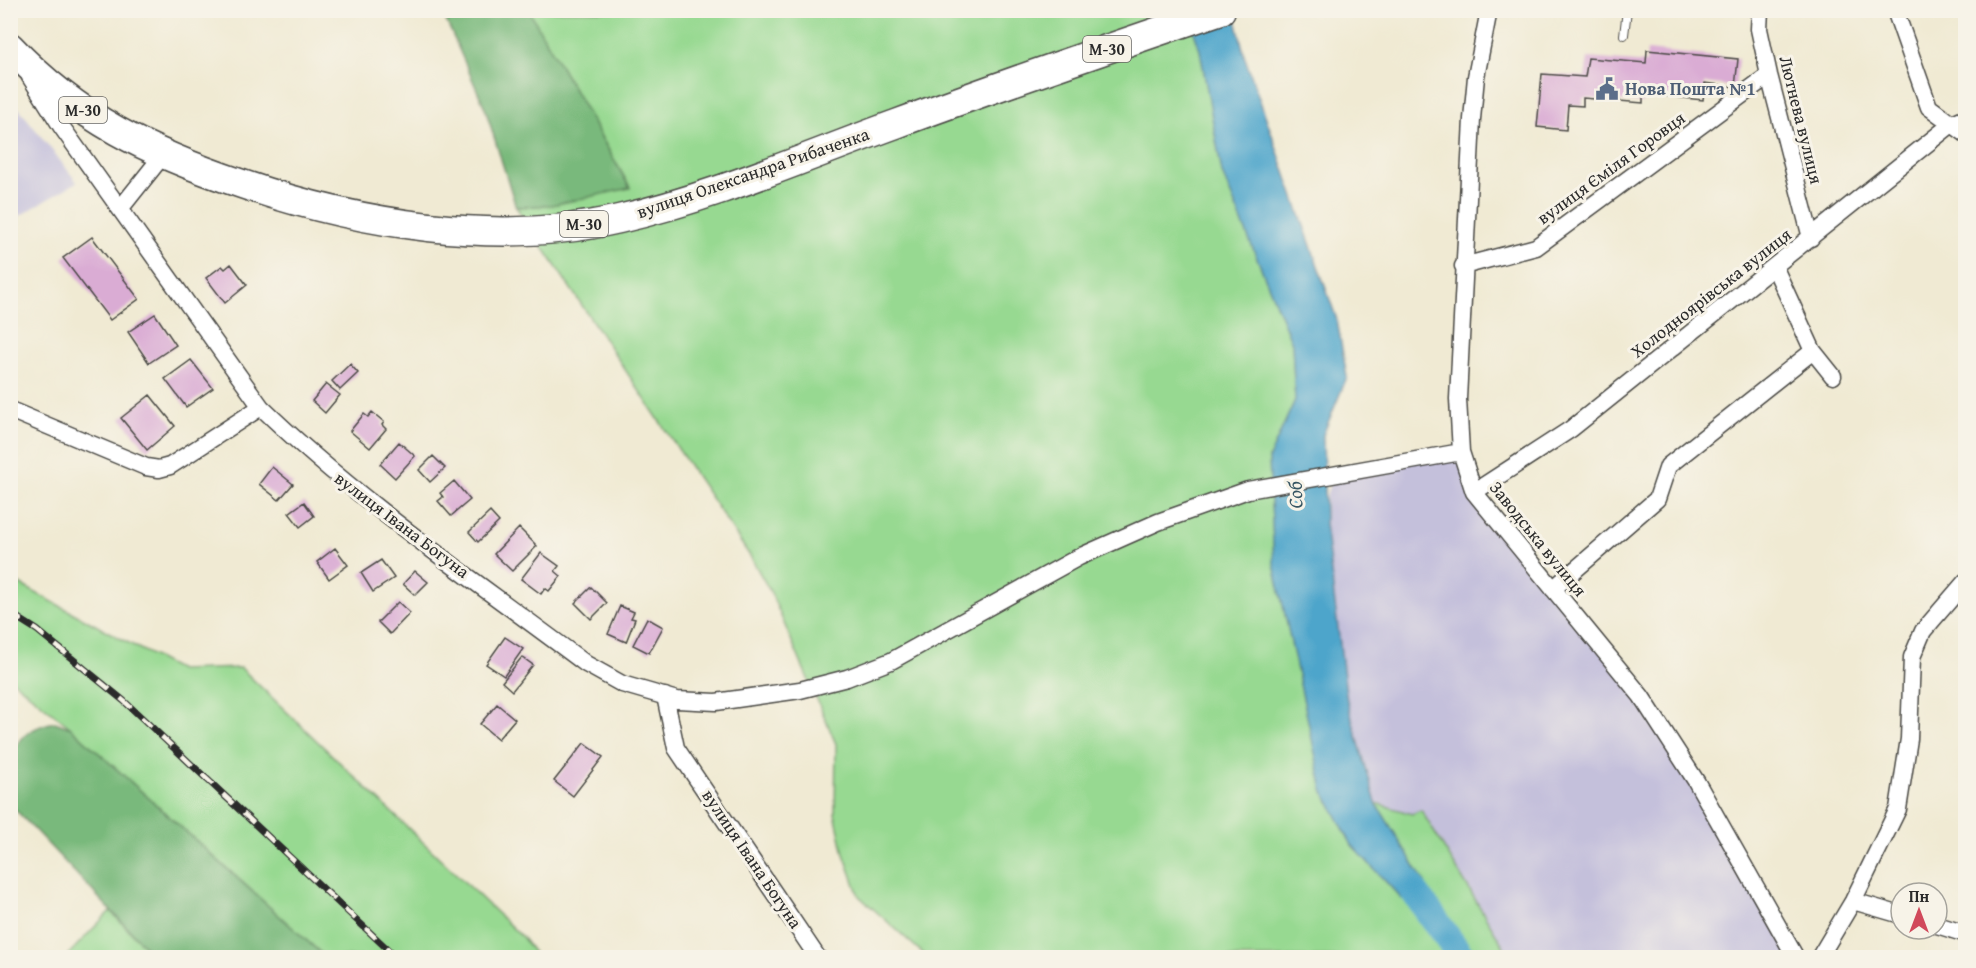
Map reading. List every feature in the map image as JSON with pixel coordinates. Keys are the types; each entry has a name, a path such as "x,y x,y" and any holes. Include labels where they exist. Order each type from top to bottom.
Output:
{"highway":[{"name":"вулиця Олександра Рибаченка","path":"11,48 58,92 113,131 185,165 269,194 346,215 429,227 487,230 549,228 616,220 680,203 994,88 1221,10"}],"street":[{"name":"Заводська вулиця","path":"1490,10 1474,98 1463,266 1458,399 1461,452 1474,492 1552,589 1615,662 1672,740 1796,957"},
{"name":"Лютнева вулиця","path":"1760,10 1760,29 1769,75 1811,238"},
{"path":"1895,10 1929,107 1961,125"},
{"name":"вулиця Івана Богуна","path":"11,48 61,126 261,407 335,474 586,664 622,684 664,696 676,748 818,957"},
{"name":"вулиця Єміля Горовця","path":"1463,266 1536,247 1769,75"},
{"name":"Холодноярівська вулиця","path":"1474,492 1571,429 1811,238 1961,125"},
{"path":"120,209 163,155"},
{"path":"1775,268 1813,351 1833,376"},
{"path":"1552,589 1657,499 1668,466 1813,351"},
{"path":"10,410 146,467 159,469 170,466 261,407"},
{"path":"664,696 716,702 754,699 847,678 926,644 1079,557 1117,539 1248,490 1461,452"},
{"path":"1819,957 1853,902 1898,809 1908,739 1912,657 1923,631 1965,581"},
{"path":"1853,902 1889,912"},
{"path":"1949,929 1965,934"}],"lane":[{"path":"1624,35 1627,10"}],"shaded area":[{"path":"10,97 77,182 11,221 10,221"},
{"path":"1461,452 1474,492 1641,696 1796,957 1510,957 1422,810 1412,814 1376,803 1347,701 1325,524 1326,496 1334,473"}],"green space":[{"path":"442,11 529,11 630,188 552,205 516,207 485,108"},
{"path":"529,11 1187,11 1200,50 1222,173 1292,343 1295,400 1269,458 1274,564 1323,790 1352,845 1401,898 1426,907 1425,883 1376,803 1412,814 1421,810 1510,957 928,958 859,896 844,854 835,814 836,744 771,593 750,556 516,207 552,205 630,187"},
{"path":"10,579 179,670 241,668 523,938 537,957 325,957 71,728 11,679"},
{"path":"55,722 71,728 325,957 155,957 11,805 11,764 19,742 39,727"},
{"path":"110,911 155,957 65,958"}],"water":[{"path":"1187,11 1234,11 1245,58 1337,320 1347,377 1323,435 1325,524 1347,701 1376,803 1425,883 1426,908 1401,898 1352,845 1323,790 1274,564 1269,458 1295,400 1292,343 1222,173 1200,50"}],"building":[{"path":"1647,50 1738,59 1735,87 1705,83 1703,100 1643,94 1643,103 1583,98 1583,106 1568,105 1566,130 1537,127 1542,74 1585,77 1588,58 1646,63"},
{"path":"92,237 139,299 110,320 63,258"},
{"path":"231,264 247,285 225,303 206,278 222,266 225,269"},
{"path":"155,314 176,345 149,363 128,332"},
{"path":"191,360 213,388 186,407 165,379"},
{"path":"350,364 358,373 340,390 332,381"},
{"path":"326,384 340,395 325,413 312,401"},
{"path":"150,395 175,426 147,450 121,418"},
{"path":"372,412 384,422 382,425 386,429 370,448 350,431 364,414 368,417"},
{"path":"399,442 415,456 395,478 380,464"},
{"path":"433,456 445,468 430,482 419,470"},
{"path":"272,467 293,484 279,500 259,484"},
{"path":"454,481 470,500 451,516 438,501 443,497 440,493"},
{"path":"304,502 314,516 300,527 289,513"},
{"path":"490,512 499,522 478,542 469,532"},
{"path":"519,528 537,546 512,571 494,554"},
{"path":"335,548 348,565 329,579 317,562"},
{"path":"541,553 559,566 555,571 561,576 549,591 545,588 541,594 521,579"},
{"path":"381,560 394,578 373,592 361,573"},
{"path":"415,571 428,582 415,595 403,584"},
{"path":"591,587 607,603 591,619 575,603"},
{"path":"398,602 410,613 390,634 378,622"},
{"path":"620,606 634,612 631,618 635,619 626,642 608,634"},
{"path":"647,618 663,627 649,653 633,645"},
{"path":"505,637 523,649 504,676 486,664"},
{"path":"522,657 533,665 512,691 502,682"},
{"path":"497,704 515,719 498,739 480,724"},
{"path":"584,743 603,757 573,796 554,781"}],"waterway":[{"name":"Соб","path":"1403,876 1462,958"}],"railway":[{"path":"10,613 37,630 124,701 397,958"}],"place":[{"name":"Нова Пошта №1","path":"1607,89"}]}
